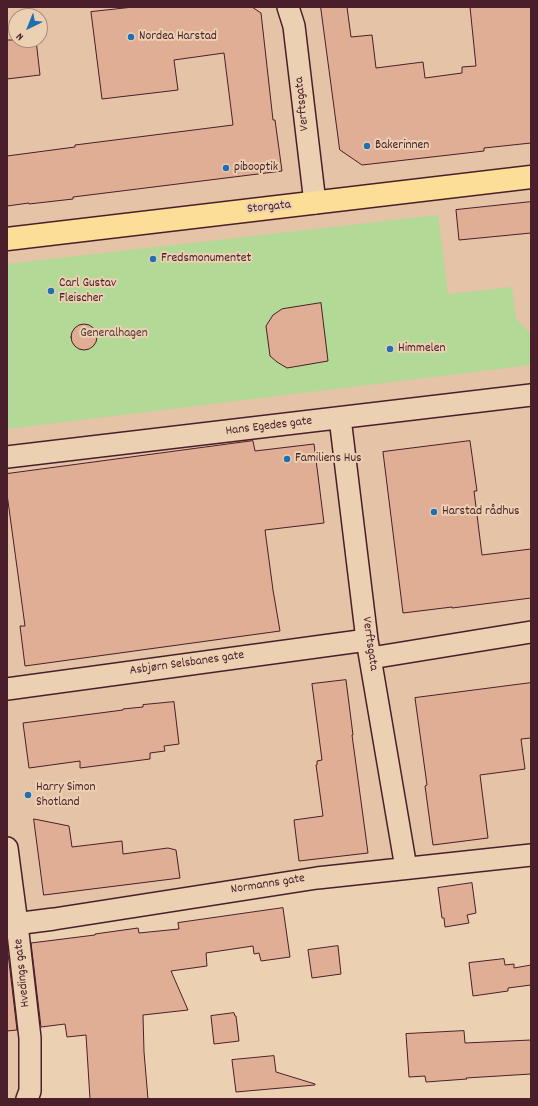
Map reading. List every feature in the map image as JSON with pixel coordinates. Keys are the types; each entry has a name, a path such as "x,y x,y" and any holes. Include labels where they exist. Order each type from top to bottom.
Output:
{"highway":[{"name":"Storgata","path":"7,239 531,177"}],"street":[{"name":"Verftsgata","path":"288,7 294,26 315,203"},
{"name":"Hans Egedes gate","path":"7,458 531,395"},
{"name":"Verftsgata","path":"340,418 369,649 406,868"},
{"name":"Asbjørn Selsbanes gate","path":"7,689 531,632"},
{"name":"Hvedings gate","path":"7,848 12,924 30,1038 30,1091 27,1099"},
{"name":"Normanns gate","path":"12,924 54,919 317,878 531,855"}],"shaded area":[{"path":"7,7 531,7 531,857 424,857 13,936 27,1065 20,1099 7,1099"}],"green space":[{"name":"Generalhagen","path":"438,215 448,294 512,287 516,319 531,333 531,365 7,429 7,264"}],"building":[{"path":"134,7 252,7 261,13 273,120 275,120 282,171 73,197 73,199 7,206 7,156 75,147 75,145 233,125 224,53 174,60 178,90 102,99 91,12"},
{"path":"321,7 347,7 351,37 372,35 376,68 423,62 425,78 462,73 462,67 476,66 470,7 531,7 531,143 484,148 484,151 362,165 340,150"},
{"path":"7,40 8,48 37,48 40,75 7,79"},
{"path":"531,202 531,233 459,240 456,210"},
{"path":"321,303 328,361 287,368 277,362 270,356 266,326 273,315 282,309"},
{"path":"84,324 93,328 97,337 93,346 84,350 75,346 71,337 75,328"},
{"path":"253,441 255,451 314,444 324,523 265,530 280,631 25,666 20,626 25,626 7,494 7,474"},
{"name":"Harstad rådhus","path":"470,441 477,491 474,491 482,555 531,549 531,598 403,613 383,452"},
{"path":"346,680 368,853 299,861 294,820 323,816 316,765 317,761 322,760 312,684"},
{"path":"531,683 531,738 521,739 525,769 480,775 488,838 433,845 425,786 427,785 415,698"},
{"path":"174,702 179,744 164,746 165,751 150,753 150,759 80,768 80,761 29,768 23,723 143,707 143,705"},
{"path":"34,819 69,826 72,847 122,841 123,854 168,848 176,850 180,878 44,895"},
{"path":"472,883 476,913 467,915 469,923 445,927 444,918 442,918 438,888"},
{"path":"283,908 290,957 261,961 259,953 254,954 253,946 206,953 207,966 171,971 188,1010 143,1015 144,1052 148,1099 90,1099 86,1035 67,1037 65,1024 41,1027 31,943 138,928 139,933 179,929 178,923"},
{"path":"7,945 17,1030 7,1031"},
{"path":"338,946 341,974 312,978 308,950"},
{"path":"504,959 505,965 514,964 514,968 531,965 531,985 508,988 508,991 473,996 469,963"},
{"path":"234,1013 236,1016 239,1041 214,1044 211,1016"},
{"path":"464,1031 465,1043 531,1040 531,1074 426,1082 425,1076 409,1077 406,1034"},
{"path":"274,1056 276,1072 315,1085 236,1092 232,1060"}],"place":[{"name":"Nordea Harstad","path":"131,37"},
{"name":"Bakerinnen","path":"367,146"},
{"name":"pibooptik","path":"226,168"},
{"name":"Fredsmonumentet","path":"153,259"},
{"name":"Carl Gustav Fleischer","path":"51,291"},
{"name":"Himmelen","path":"390,349"},
{"name":"Familiens Hus","path":"287,459"},
{"name":"Harstad rådhus","path":"434,512"},
{"name":"Harry Simon Shotland","path":"28,795"}]}
